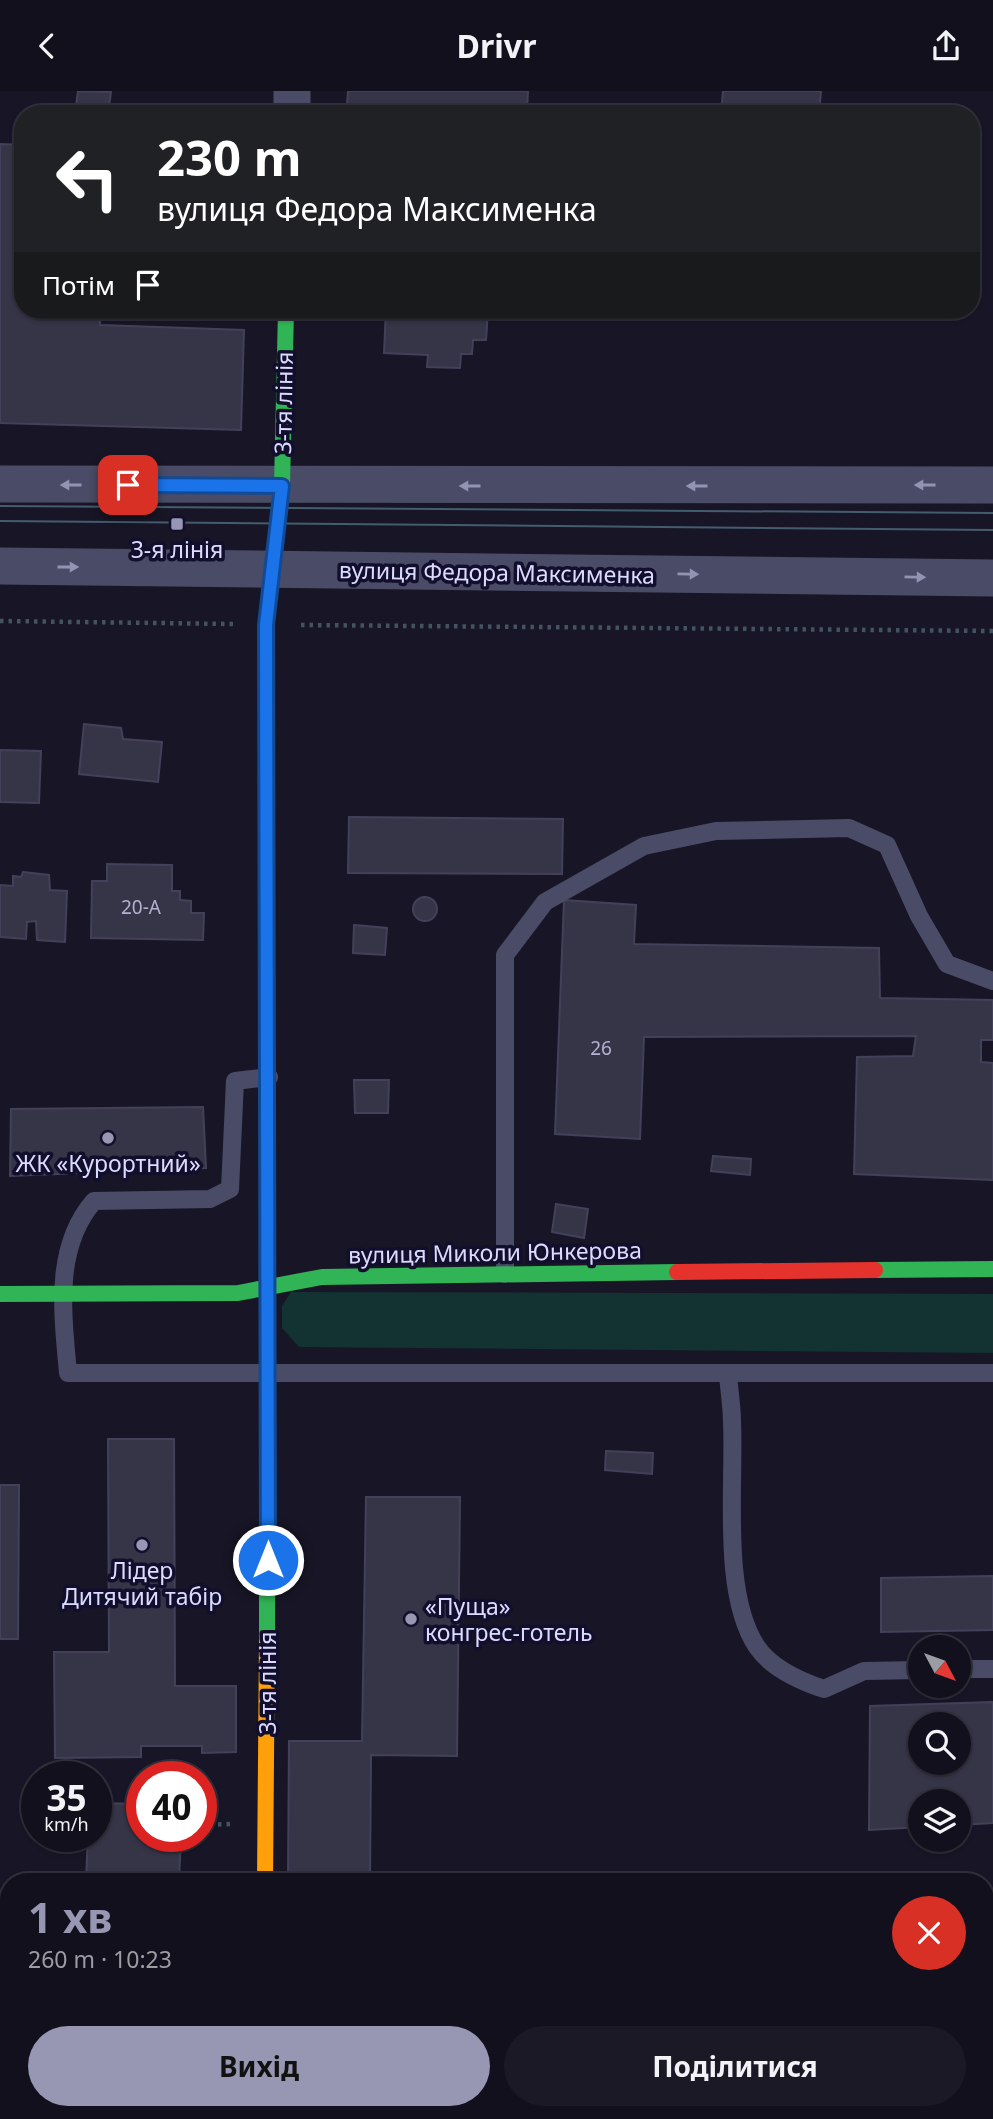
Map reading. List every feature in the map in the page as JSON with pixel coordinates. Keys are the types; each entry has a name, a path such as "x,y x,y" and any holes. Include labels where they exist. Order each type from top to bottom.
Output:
{"street":[{"name":"3-тя лінія","path":"265,1873 270,1287 266,625 282,486 286,319"},
{"path":"0,484 993,485"},
{"name":"вулиця Федора Максименка","path":"0,566 993,578"},
{"name":"вулиця Миколи Юнкерова","path":"0,1294 239,1293 322,1277 993,1269"}],"lane":[{"path":"505,1274 506,955 545,902 645,846 716,831 849,828 887,845 919,916 947,964 993,981"},
{"path":"269,1077 235,1081 230,1189 210,1199 94,1201 78,1220 61,1294 68,1373 993,1373"},
{"path":"728,1374 732,1422 731,1528 739,1600 757,1648 793,1679 824,1689 864,1671 908,1670"},
{"path":"971,1669 993,1669"}],"path":[{"path":"0,621 993,631"}],"green space":[{"path":"291,1292 993,1294 993,1353 299,1347 282,1328 282,1306"}],"building":[{"path":"78,91 111,92 109,105 76,105"},
{"path":"348,91 528,91 527,105 347,105"},
{"path":"723,91 821,91 820,105 722,105"},
{"path":"0,144 14,145 14,319 100,319 100,325 244,330 241,430 0,423"},
{"path":"386,319 487,319 486,340 473,340 472,354 461,354 460,368 427,367 428,355 384,353"},
{"path":"84,724 121,728 123,739 162,742 158,782 79,774"},
{"path":"0,750 41,751 39,803 0,802"},
{"path":"349,817 563,819 562,874 348,873"},
{"path":"107,864 172,865 172,891 180,891 180,900 191,901 191,913 204,913 203,940 91,938 92,881 107,881"},
{"path":"23,872 49,875 50,890 67,891 65,942 37,940 36,921 27,922 26,939 0,937 0,885 13,886 13,876 21,877"},
{"path":"425,897 433,901 437,909 433,917 425,921 417,917 413,909 417,901"},
{"path":"564,900 636,905 634,944 879,948 880,998 993,1000 993,1040 981,1040 981,1062 993,1063 993,1180 854,1174 857,1057 913,1056 916,1036 644,1037 640,1139 555,1134"},
{"path":"354,925 387,928 385,955 353,953"},
{"path":"354,1080 389,1080 388,1113 355,1113"},
{"name":"ЖК «Курортний»","path":"203,1107 206,1168 10,1176 11,1109"},
{"path":"713,1156 751,1159 750,1175 711,1171"},
{"path":"556,1204 588,1209 584,1238 552,1232"},
{"name":"Лідер Дитячий табір","path":"108,1439 174,1439 175,1686 236,1686 236,1752 202,1753 202,1746 141,1746 141,1757 55,1758 54,1652 109,1652"},
{"path":"606,1451 653,1453 652,1474 605,1470"},
{"path":"0,1485 19,1485 18,1639 0,1639"},
{"name":"«Пуща» конгрес-готель","path":"366,1497 460,1497 457,1756 371,1755 370,1873 288,1873 289,1741 362,1741"},
{"path":"993,1576 993,1630 881,1632 881,1578"},
{"path":"993,1702 993,1823 971,1824 971,1789 908,1789 908,1828 869,1830 870,1706"},
{"path":"112,1803 126,1804 126,1852 180,1852 179,1873 86,1873 87,1852 112,1852"}],"tram line":[{"path":"0,506 993,513"},
{"path":"0,521 993,530"}],"traffic: fast":[{"path":"282,485 286,319"},
{"path":"267,810 267,1638"},
{"path":"875,1270 993,1269"},
{"path":"0,1294 238,1293 322,1277 677,1272"}],"traffic: slow":[{"path":"267,810 266,625 282,485"},
{"path":"265,1873 267,1638"}],"traffic: jam":[{"path":"677,1272 875,1270"}],"place":[{"name":"3-я лінія","path":"177,524"},
{"name":"ЖК «Курортний»","path":"108,1138"},
{"name":"Лідер Дитячий табір","path":"142,1545"},
{"name":"«Пуща» конгрес-готель","path":"411,1619"}],"route":[{"path":"128,485 282,486 266,625 270,1287 268,1560"}]}
